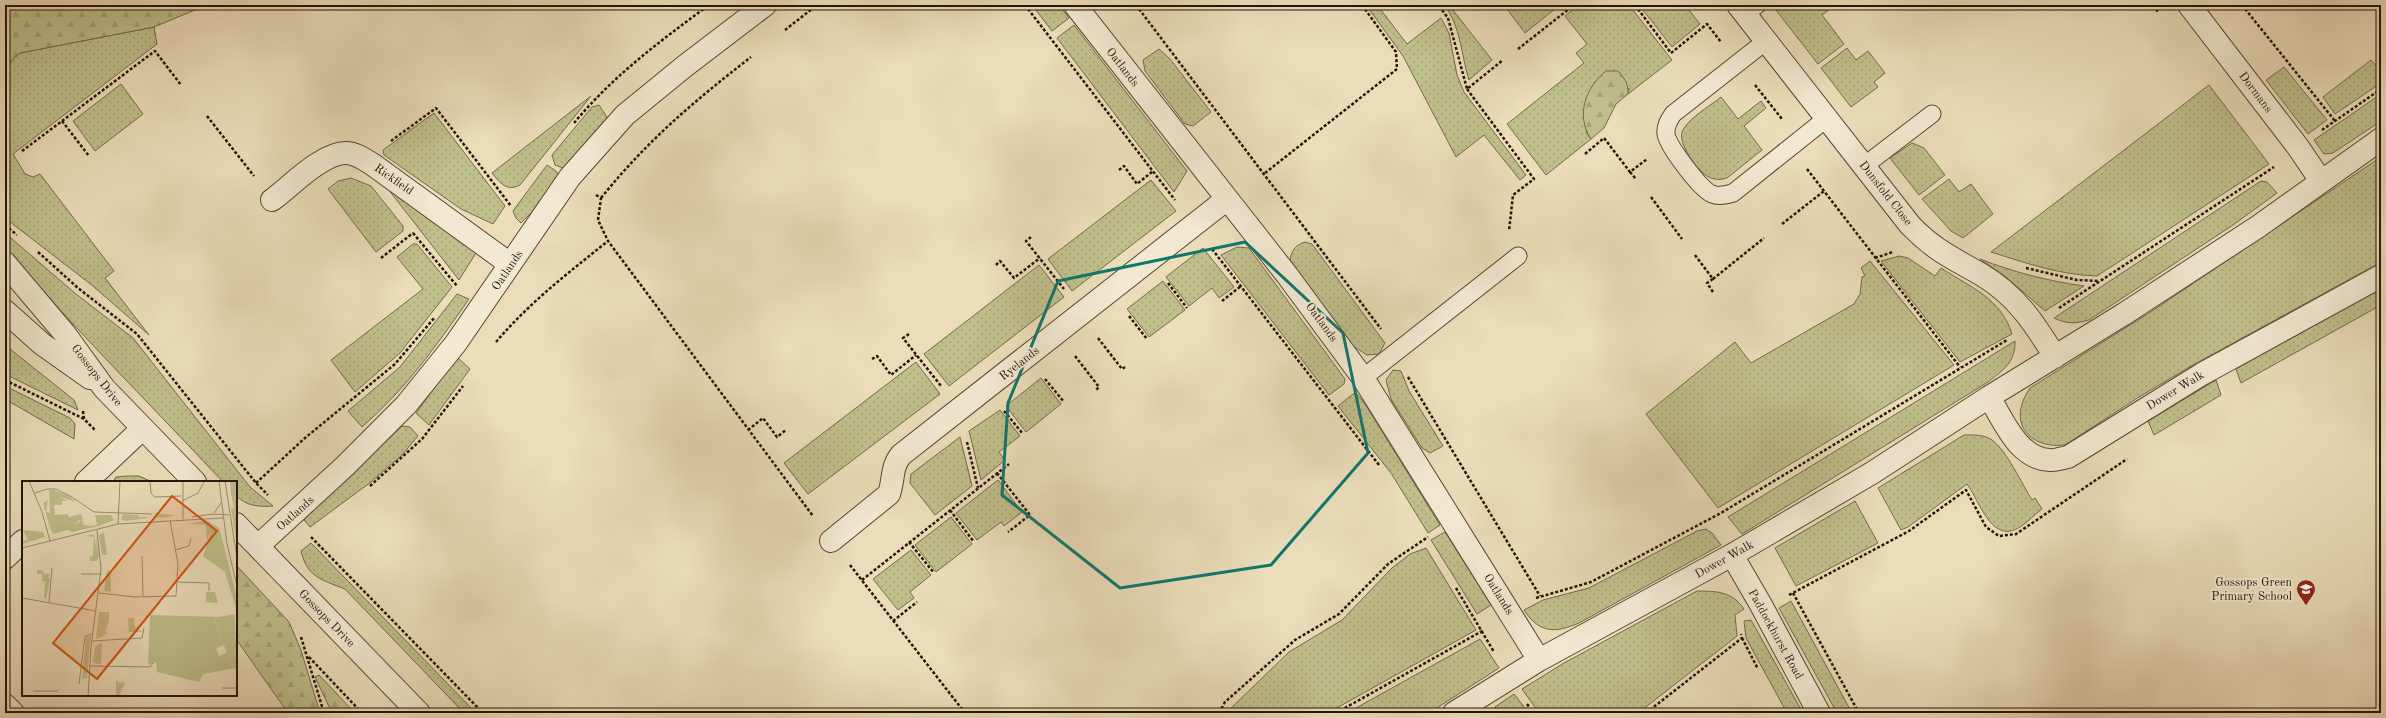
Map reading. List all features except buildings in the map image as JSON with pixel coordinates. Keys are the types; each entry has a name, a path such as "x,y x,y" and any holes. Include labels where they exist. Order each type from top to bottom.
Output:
{"street":[{"name":"Oatlands","path":"258,546 291,517 406,405 456,343 570,177 636,106 766,5"},
{"name":"Oatlands","path":"1075,5 1227,199 1363,378 1454,521 1539,660"},
{"name":"Dormans","path":"2189,5 2298,147 2321,181"},
{"name":"Dunsfold Close","path":"1746,8 1766,41 1920,236 1953,260 1983,276 2020,305 2035,324 2055,357"},
{"name":"Dower Walk","path":"1454,713 1539,660 1732,555 1872,473 1989,397 2124,314 2259,226 2381,140"},
{"name":"Rickfield","path":"272,200 325,158 346,153 355,154 372,164 510,264"},
{"name":"Ryelands","path":"831,540 889,494 892,486 892,470 901,455 1195,226 1227,199"},
{"name":"Gossops Drive","path":"5,263 65,334 104,388 142,429 194,481"},
{"name":"Dower Walk","path":"1989,397 2023,450 2036,457 2050,460 2068,457 2202,374 2381,276"},
{"path":"5,311 42,344 104,388"},
{"path":"87,481 142,429"},
{"name":"Gossops Drive","path":"237,525 418,713"},
{"path":"5,558 22,542"},
{"name":"Paddockhurst Road","path":"1732,555 1819,713"},
{"path":"5,705 13,713"}],"lane":[{"path":"1766,41 1673,114 1667,122 1666,132 1668,142 1703,188 1712,194 1723,196 1733,193 1827,118"},
{"path":"1864,166 1932,114"},
{"path":"1363,378 1394,352 1518,256"}],"path":[{"path":"780,34 817,5"},
{"path":"1025,5 1382,469"},
{"path":"1136,5 1265,173 1381,329 1424,406 1540,596"},
{"path":"1265,173 1397,69 1396,52 1362,5"},
{"path":"1518,49 1570,6 1574,5"},
{"path":"2242,5 2335,121"},
{"path":"1439,6 1448,18 1467,89 1534,179 1513,195 1507,241 1518,256"},
{"path":"22,151 155,51 181,84"},
{"path":"755,54 692,103 650,143 601,198 598,220 608,241 748,430 965,713"},
{"path":"1467,89 1502,60"},
{"path":"1336,713 1512,614 1540,596 1591,582 1721,513 2035,324 2276,165 2298,147 2381,89"},
{"path":"372,164 380,148 436,108 511,206"},
{"path":"62,121 89,156"},
{"path":"1585,154 1604,138 1636,179"},
{"path":"1630,172 1668,142"},
{"path":"1119,170 1124,166 1137,184 1153,171"},
{"path":"570,177 601,198"},
{"path":"1782,224 1824,191"},
{"path":"1651,198 1682,239"},
{"path":"5,225 22,238"},
{"path":"381,258 413,233"},
{"path":"1031,237 1026,241 1122,369 1125,367"},
{"path":"1713,292 1707,283 1764,238"},
{"path":"492,346 515,320 536,300 608,241"},
{"path":"33,248 78,288 137,334 256,483 483,713"},
{"path":"1695,255 1713,279"},
{"path":"996,265 1000,261 1014,278 1040,258"},
{"path":"1222,301 1241,286"},
{"path":"1058,333 1100,387 1096,390"},
{"path":"872,359 877,356 892,375 916,355"},
{"path":"5,380 84,419"},
{"path":"367,489 422,439 466,383"},
{"path":"748,430 763,418 777,437 786,430"},
{"path":"1646,713 1742,638 1741,616 1793,593 1909,531 1966,490 1986,527 1999,536 2016,534 2134,454"},
{"path":"862,580 1008,464"},
{"path":"997,473 1030,515 1008,532"},
{"path":"950,510 974,542"},
{"path":"1220,713 1226,702 1295,640 1339,614 1384,567 1454,521"},
{"path":"1422,532 1430,545"},
{"path":"909,542 934,574"},
{"path":"1454,585 1510,678 1534,713"},
{"path":"1793,593 1859,713"},
{"path":"893,621 917,602"},
{"path":"298,630 309,656 314,680 324,713"},
{"path":"309,656 362,713"}],"highlighted area":[{"path":"1245,242 1343,333 1368,453 1271,565 1120,588 1002,495 1008,403 1058,281"}],"green space":[{"path":"5,5 207,5 154,27 20,53 11,61 5,74"},
{"path":"1032,5 1059,5 1069,18 1052,31"},
{"path":"1366,5 1387,5 1381,10 1407,44 1441,18 1449,33 1457,75 1464,92 1526,175 1520,180 1484,135 1456,157 1403,56"},
{"path":"1444,5 1449,5 1492,60 1469,80 1454,22"},
{"path":"1504,5 1560,5 1525,33"},
{"path":"1579,5 1629,5 1672,60 1628,94 1629,88 1586,132 1591,139 1546,175 1507,124 1584,63 1576,53 1587,44 1565,16"},
{"path":"1639,5 1685,5 1700,24 1672,47"},
{"path":"1772,5 1835,5 1822,15 1844,44 1818,64"},
{"path":"1074,25 1187,171 1174,192 1057,38"},
{"path":"154,27 157,44 13,154 25,174 33,177 40,174 114,271 105,278 149,335 93,286 5,218 5,74 11,61 20,53"},
{"path":"1847,48 1856,60 1868,51 1885,73 1874,82 1878,87 1851,107 1821,68"},
{"path":"1159,49 1170,59 1211,112 1193,126 1185,124 1145,71 1143,60"},
{"path":"2371,60 2377,67 2381,65 2381,83 2335,114 2323,97"},
{"path":"2284,67 2327,120 2308,134 2266,80"},
{"path":"1606,71 1618,71 1627,84 1628,94 1616,104 1604,128 1591,139 1586,130 1583,111 1588,93"},
{"path":"121,84 143,114 95,151 73,121"},
{"path":"2209,85 2269,164 2097,276 2056,271 1991,252"},
{"path":"2381,94 2381,121 2333,153 2324,154 2314,140"},
{"path":"591,96 520,185 508,187 498,180 492,173"},
{"path":"1721,97 1738,119 1761,101 1766,108 1744,126 1762,150 1727,178 1718,179 1711,178 1700,170 1695,164 1683,143 1682,132 1689,122 1699,113"},
{"path":"599,105 608,119 567,166 563,168 555,165 552,155 592,107"},
{"path":"434,113 505,206 493,224 461,209 384,155 383,150"},
{"path":"1912,143 1924,148 1945,175 1919,195 1890,158"},
{"path":"2381,157 2381,262 2193,365 2139,397 2065,445 2052,445 2040,442 2031,437 2025,430 2021,422 2020,411 2023,400 2030,388 2146,315"},
{"path":"547,165 556,171 559,177 532,212 521,223 516,218 513,211"},
{"path":"351,178 371,186 403,226 403,231 376,252 328,189 338,181"},
{"path":"1949,179 1959,192 1971,184 1993,214 1963,238 1951,231 1922,199"},
{"path":"1151,180 1176,211 1072,291 1048,259"},
{"path":"2261,181 2267,182 2277,193 2233,225 2089,320 2071,323 2054,318"},
{"path":"388,189 468,245 476,253 459,280"},
{"path":"5,233 76,294 133,338 250,487 273,506 253,505 237,497 237,481 222,481 85,337 5,249"},
{"path":"1305,242 1312,244 1385,343 1379,354 1367,355 1353,346 1290,261 1291,254 1294,249"},
{"path":"413,244 417,244 452,287 400,353 355,392 331,360 423,289 397,257"},
{"path":"1237,247 1249,248 1345,379 1344,384 1329,395 1221,255"},
{"path":"1203,248 1234,287 1219,298 1212,288 1189,306 1166,277"},
{"path":"1899,256 1908,258 1935,276 1941,268 1973,288 1992,302 2000,311 2012,334 1960,362 1881,261"},
{"path":"1980,259 2031,276 2084,286 2045,311 2006,277"},
{"path":"1870,261 1954,365 1718,508 1646,414 1735,342 1751,363 1854,304 1860,294 1862,277 1865,276 1861,268"},
{"path":"1039,265 1064,297 949,386 924,354"},
{"path":"1163,281 1185,310 1149,337 1127,309"},
{"path":"2381,288 2381,305 2241,383 2236,369"},
{"path":"457,294 469,299 420,366 378,413 362,427 348,411 400,367"},
{"path":"2015,341 2013,355 2008,365 1988,382 1742,534 1728,517"},
{"path":"5,345 74,400 78,410 5,374"},
{"path":"457,357 470,369 429,425 416,413"},
{"path":"916,362 940,394 808,494 784,463"},
{"path":"1393,370 1401,371 1409,391 1443,446 1430,453 1422,448 1391,399 1386,380"},
{"path":"1041,378 1061,404 1026,432 1006,406"},
{"path":"2216,380 2221,395 2154,435 2148,421"},
{"path":"5,386 70,418 75,424 74,439 5,399"},
{"path":"1353,394 1357,394 1365,404 1440,525 1428,533 1391,473 1338,406"},
{"path":"1000,410 1020,436 999,452 1005,460 981,480 969,431"},
{"path":"402,426 410,427 418,436 402,455 371,482 310,527 304,520 308,514"},
{"path":"1964,435 1978,435 1985,437 1998,445 2009,460 2032,500 2035,498 2042,509 2020,527 2010,531 2002,530 1994,526 1988,519 1967,484 1908,527 1901,530 1878,488"},
{"path":"960,437 972,486 935,515 910,483 911,474"},
{"path":"139,476 150,481 114,481 116,477"},
{"path":"998,480 1022,512 1004,526 1001,522 977,540 956,513"},
{"path":"1855,501 1878,543 1796,586 1775,548"},
{"path":"951,517 972,544 936,572 915,545"},
{"path":"1706,529 1712,533 1721,545 1579,623 1563,629 1548,629 1536,624 1524,610 1543,600 1589,588 1697,531"},
{"path":"1445,532 1491,605 1477,614 1431,540"},
{"path":"311,543 476,713 464,713 345,589 323,580 311,572 307,567 301,551"},
{"path":"1426,548 1476,630 1328,713 1226,713 1289,652 1342,620 1392,568 1410,554"},
{"path":"911,550 931,575 910,592 914,598 898,610 873,579"},
{"path":"237,566 289,622 301,650 320,713 288,713 237,640"},
{"path":"1697,591 1718,592 1735,599 1739,603 1744,609 1735,615 1737,636 1638,713 1539,713 1522,689 1564,663"},
{"path":"1791,601 1852,713 1837,713 1779,608"},
{"path":"1751,620 1803,713 1787,713 1746,638 1744,621"},
{"path":"1480,639 1499,668 1429,713 1347,713"},
{"path":"319,675 355,713 332,713 315,677"},
{"path":"1514,694 1529,713 1500,713 1495,707"}],"place":[{"name":"Gossops Green Primary School","path":"2306,606"}]}
